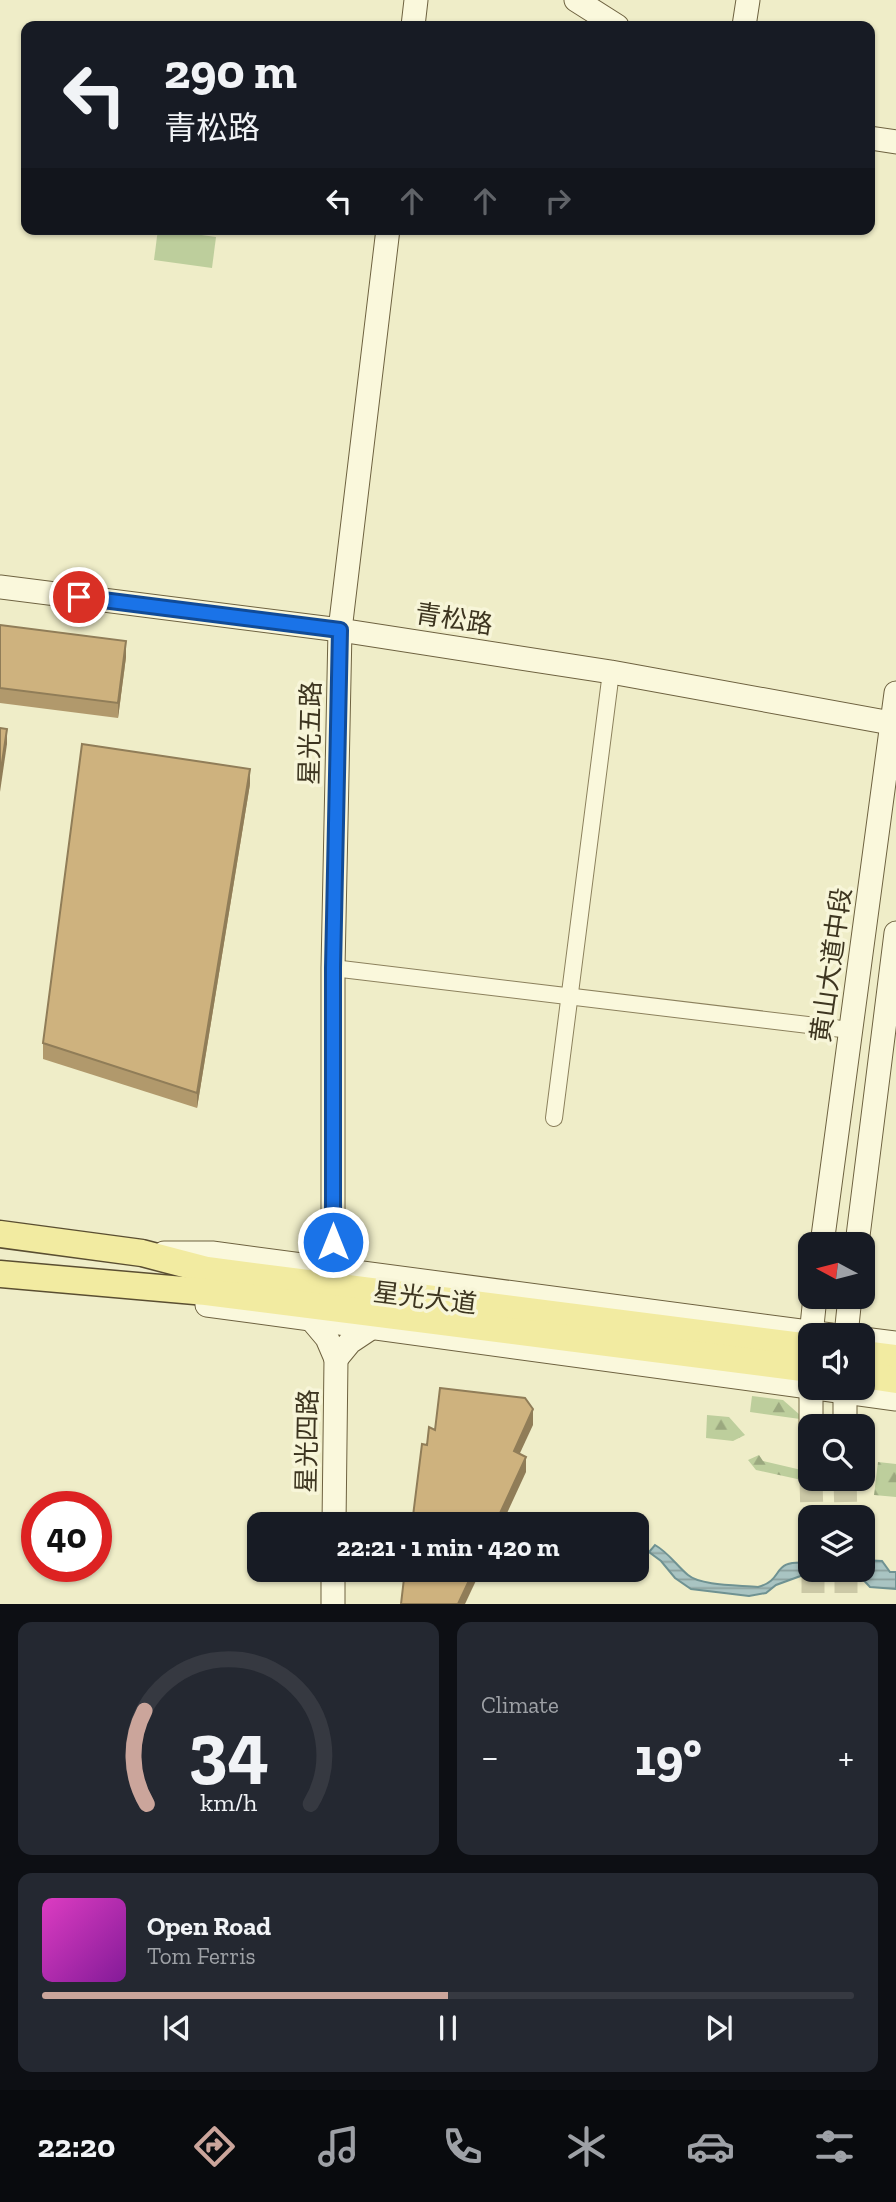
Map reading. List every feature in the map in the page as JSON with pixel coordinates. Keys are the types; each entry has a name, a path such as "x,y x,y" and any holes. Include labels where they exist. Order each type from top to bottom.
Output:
{"main road":[{"name":"星光大道","path":"0,1234 142,1253 206,1281 798,1367"},
{"name":"星光大道","path":"0,1274 130,1286 206,1281 798,1336"},
{"path":"875,1355 896,1358"},
{"path":"875,1382 896,1380"}],"street":[{"path":"413,21 416,0"},
{"path":"576,0 609,21"},
{"path":"745,21 748,0"},
{"path":"875,139 896,142"},
{"name":"星光五路","path":"333,1242 333,968 340,630 387,235"},
{"name":"青松路","path":"0,587 340,630 611,672 894,724"},
{"path":"554,1118 611,672"},
{"name":"黄山大道中段","path":"824,1232 894,724 896,693"},
{"path":"859,1232 896,933"},
{"path":"333,968 850,1030"},
{"path":"302,1265 321,1255 333,1242 345,1258 362,1273"},
{"path":"142,1253 212,1253 798,1335"},
{"path":"130,1286 203,1304 798,1386"},
{"path":"311,1320 327,1338 337,1359 350,1342 371,1328"},
{"path":"875,1340 896,1343"},
{"name":"星光四路","path":"334,1512 337,1359"},
{"path":"875,1392 896,1399"},
{"path":"333,1582 333,1604"}],"green space":[{"path":"157,235 216,237 212,268 154,260"},
{"path":"752,1396 783,1400 799,1414 798,1419 750,1412"},
{"path":"707,1415 729,1417 745,1435 733,1441 706,1438"},
{"path":"759,1455 763,1461 798,1469 798,1479 756,1470 748,1460"},
{"path":"878,1462 896,1464 896,1497 874,1495"}],"water":[{"path":"655,1545 688,1575 711,1583 758,1587 767,1584 783,1567 797,1563 798,1577 776,1585 766,1593 749,1596 691,1589 675,1578 661,1561 649,1552"},
{"path":"875,1561 882,1561 890,1572 896,1572 896,1589 870,1587 865,1582 875,1582"}],"building":[{"path":"0,625 126,641 118,703 0,688"},
{"path":"0,728 7,729 0,776"},
{"path":"82,744 250,769 197,1093 43,1043"},
{"path":"440,1388 525,1398 533,1409 514,1451 526,1457 501,1512 414,1512 422,1444 427,1445 429,1427 435,1430"},
{"path":"404,1582 468,1582 458,1604 401,1604"}],"tunnel":[{"path":"811,1491 812,1505"},
{"path":"845,1491 846,1505"},
{"path":"813,1582 813,1604"},
{"path":"846,1582 846,1604"}],"route":[{"path":"79,597 340,630 333,968 333,1242"}]}
